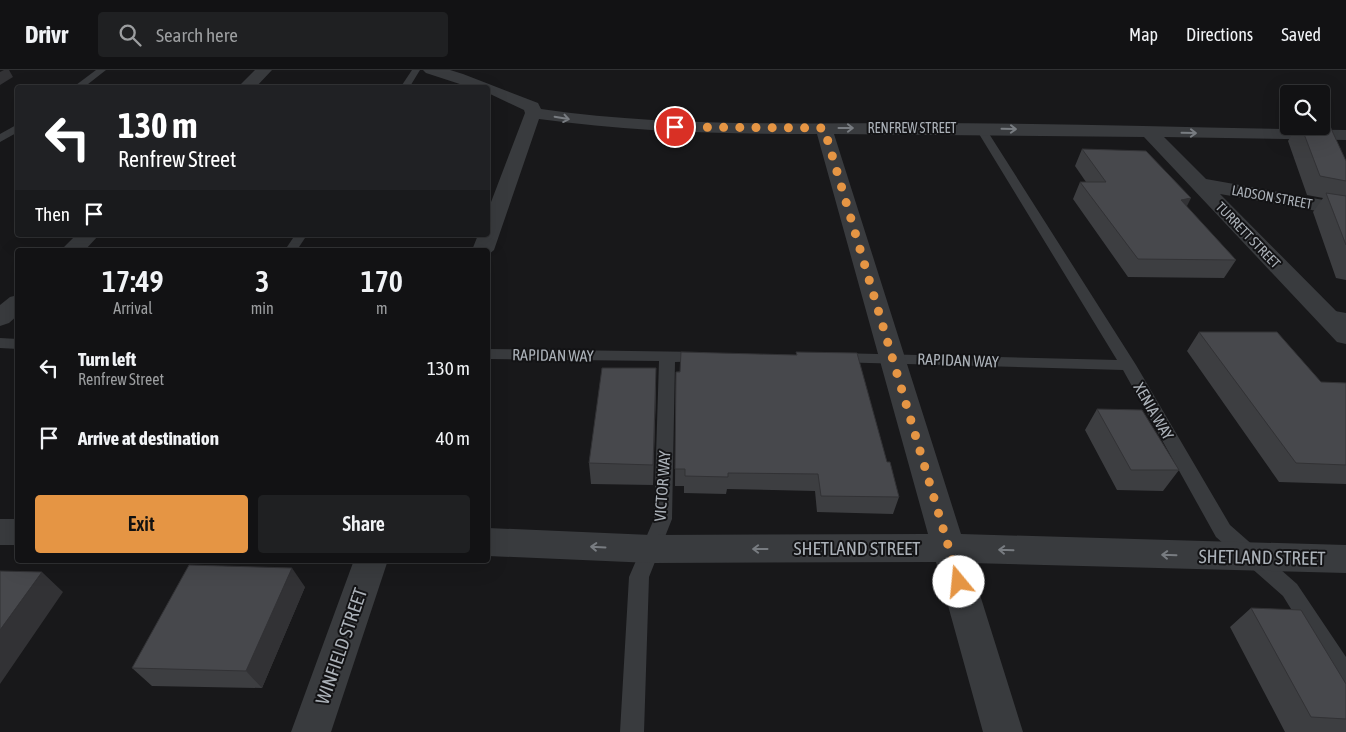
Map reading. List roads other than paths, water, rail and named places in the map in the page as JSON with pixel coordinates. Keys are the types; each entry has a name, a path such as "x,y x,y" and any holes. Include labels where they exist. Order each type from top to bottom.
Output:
{"street":[{"path":"248,85 264,70"},
{"name":"RENFREW STREET","path":"431,70 464,78 481,85"},
{"name":"RENFREW STREET","path":"490,88 532,107 533,113 575,120 675,127 981,129 1346,135"},
{"path":"490,231 533,113"},
{"path":"824,128 1003,732"},
{"name":"TURRETT STREET","path":"1150,133 1346,336"},
{"name":"LADSON STREET","path":"1199,184 1346,210"},
{"path":"74,248 86,237"},
{"path":"0,318 15,305"},
{"path":"0,532 15,532"},
{"name":"SHETLAND STREET","path":"490,542 650,550 949,548 1346,560"},
{"name":"WINFIELD STREET","path":"311,732 370,563"}],"lane":[{"path":"80,85 102,70"},
{"path":"406,85 416,70"},
{"path":"0,138 15,129"},
{"name":"XENIA WAY","path":"981,129 1128,365 1223,531 1290,590 1346,677"},
{"path":"292,248 300,237"},
{"path":"1324,314 1346,318"},
{"path":"0,343 15,344"},
{"name":"RAPIDAN WAY","path":"490,354 716,357"},
{"name":"VICTOR WAY","path":"632,732 639,577 663,519 667,356"},
{"name":"RAPIDAN WAY","path":"824,358 893,358 1128,365"}]}
